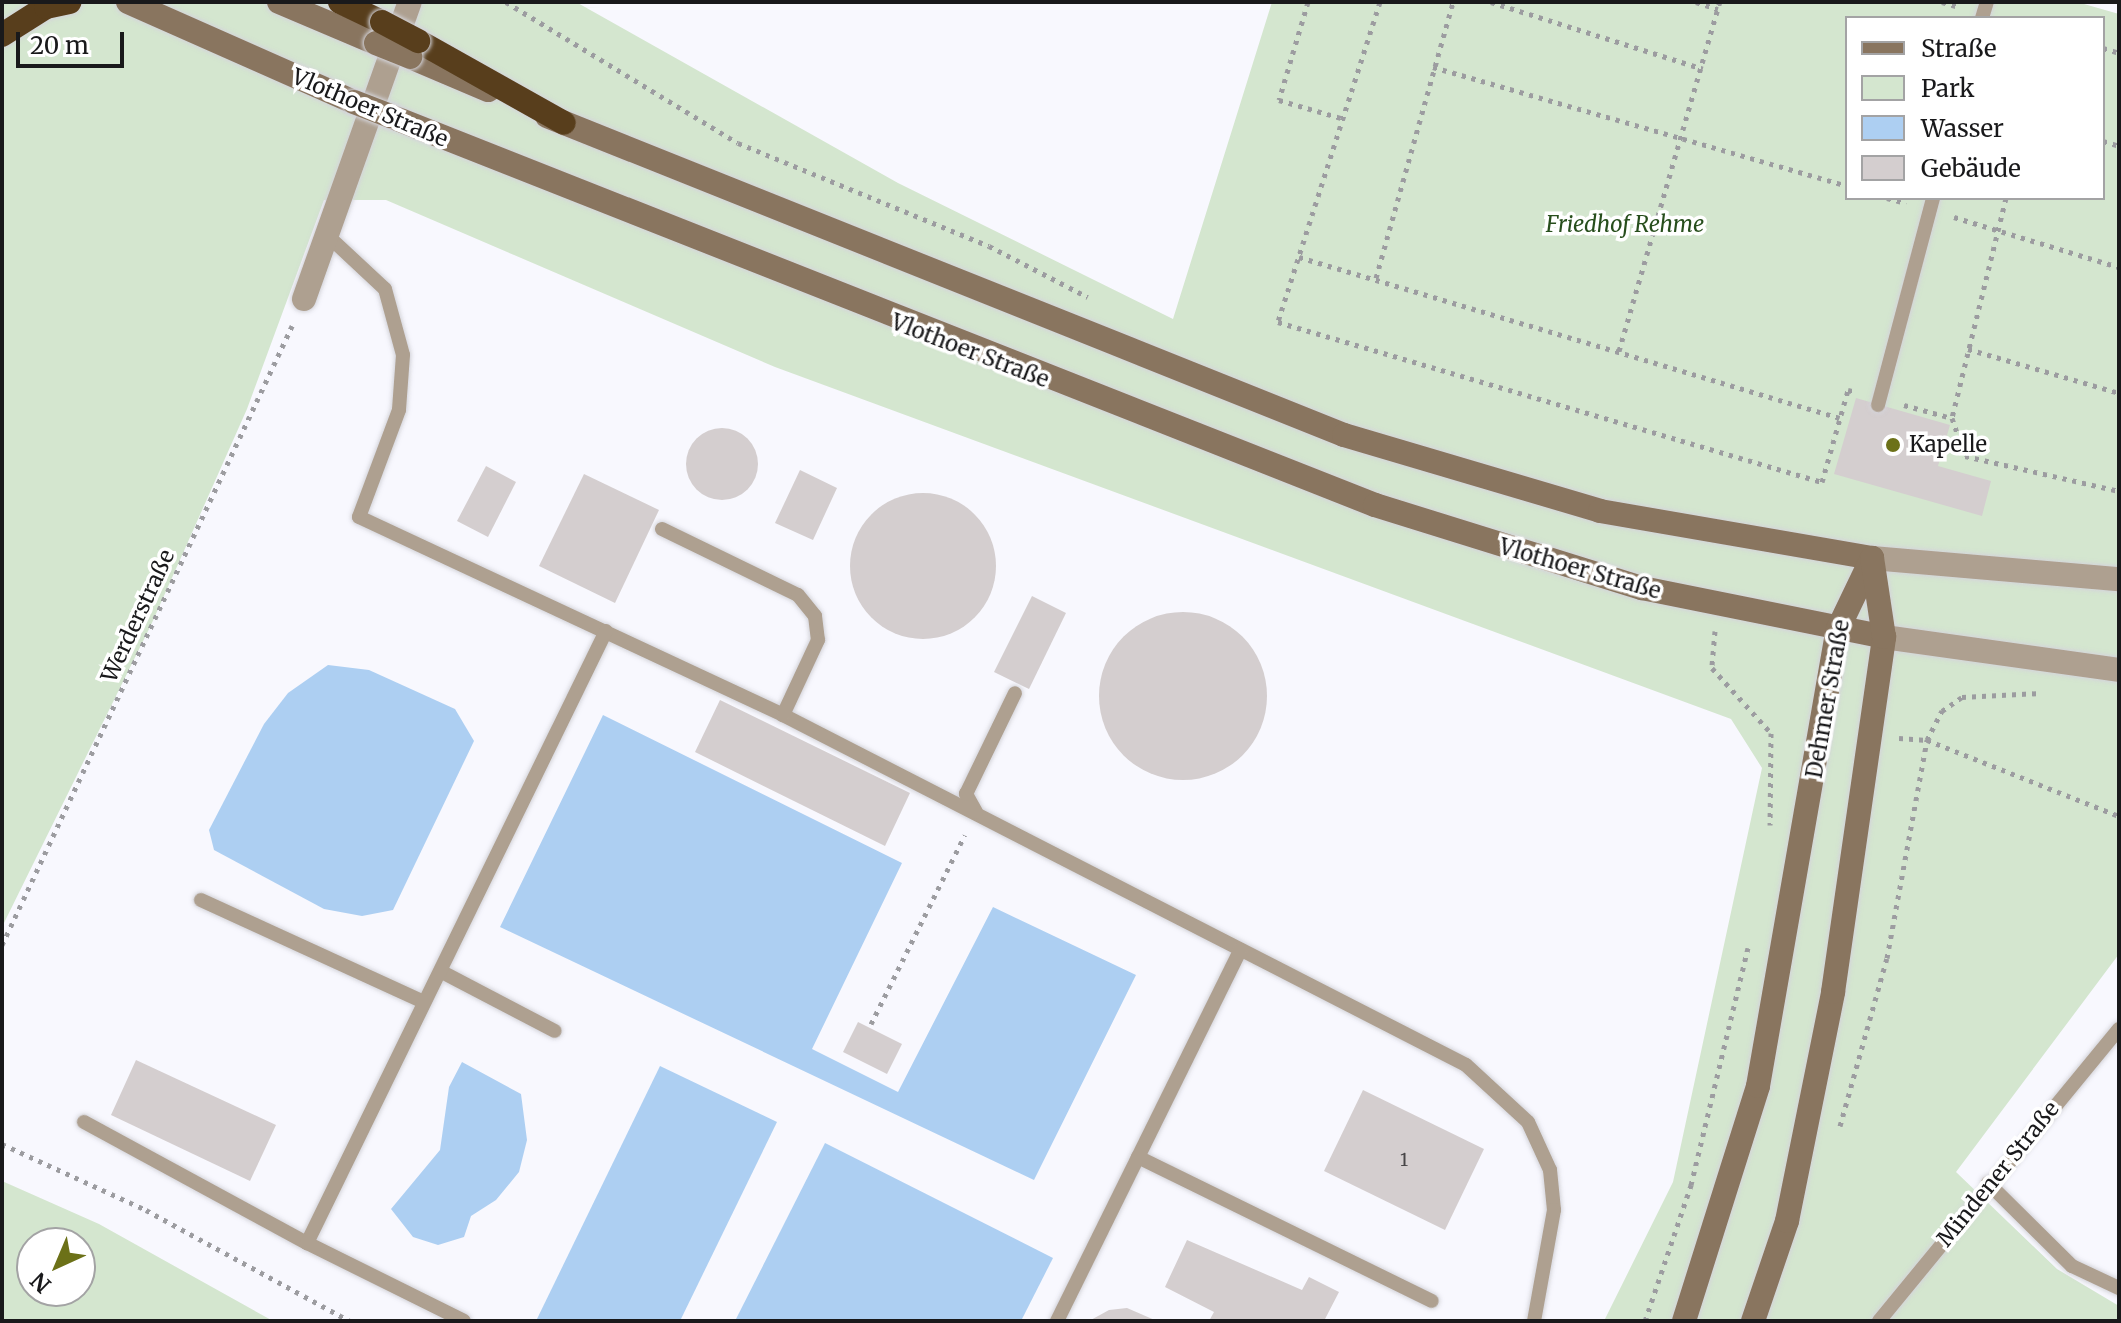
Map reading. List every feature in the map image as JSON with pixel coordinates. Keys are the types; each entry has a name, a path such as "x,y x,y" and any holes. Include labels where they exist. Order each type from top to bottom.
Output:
{"highway":[{"path":"2,35 46,7 69,2"},
{"path":"340,2 379,33 564,123"}],"main road":[{"name":"Vlothoer Straße","path":"128,2 354,102 1252,460 1570,569 1838,629"},
{"path":"279,2 379,33"},
{"path":"564,123 1344,435 1600,511 1872,558"},
{"name":"Dehmer Straße","path":"1684,1321 1758,1086 1838,629 1872,558"},
{"name":"Dehmer Straße","path":"1753,1321 1787,1221 1833,992 1884,637 1872,558"},
{"path":"1838,629 1884,637"}],"street":[{"path":"304,299 410,2"},
{"path":"1872,558 2119,579"},
{"path":"1884,637 2119,670"}],"lane":[{"path":"1879,402 1932,204"},
{"path":"327,235 385,289 403,355 399,410 359,517 783,715 1466,1065 1528,1122 1550,1170 1554,1210 1534,1321"},
{"path":"662,529 798,595 815,616 818,640 783,715"},
{"path":"307,1243 606,631"},
{"path":"976,812 966,794 1015,693"},
{"path":"201,900 424,1002"},
{"path":"1057,1321 1240,950"},
{"path":"442,972 555,1031"},
{"name":"Mindener Straße","path":"1879,1321 1988,1183 2119,1029"},
{"path":"84,1122 307,1243 464,1321"},
{"path":"1138,1157 1432,1301"},
{"path":"1988,1183 2072,1266 2119,1288"}],"path":[{"path":"506,2 738,143 989,246 1100,303"},
{"path":"1308,2 1279,100 1341,118"},
{"path":"1380,2 1278,322 1822,482 1848,390 1879,402 1952,418"},
{"path":"1376,278 1453,2"},
{"path":"1491,2 1703,69"},
{"path":"1619,351 1719,5 1696,2"},
{"path":"1433,67 1845,185"},
{"path":"1902,200 1932,204 1997,230 2119,267"},
{"path":"2005,200 1952,418 1965,456 2119,491"},
{"path":"1299,257 1840,418"},
{"name":"Werderstraße","path":"2,945 304,299"},
{"path":"1968,349 2119,393"},
{"path":"1720,604 1712,668 1771,733 1769,842"},
{"path":"1837,1135 1887,958 1927,740 1942,711 1962,697 1989,690 2060,694"},
{"path":"1771,733 1821,734"},
{"path":"1870,736 1927,740 2119,816"},
{"path":"871,1024 976,812"},
{"path":"1645,1321 1691,1185 1753,930"},
{"path":"2,1144 146,1210 350,1321"}],"green space":[{"name":"Friedhof Rehme","path":"2,2 576,2 898,183 1173,319 1272,2 2077,2 2119,14 2119,954 1956,1172 2057,1269 2119,1306 2119,1321 1604,1321 1673,1182 1762,768 1731,719 775,367 386,200 324,200 247,409 151,625 2,927"},
{"path":"2,1181 99,1224 273,1321 2,1321"}],"water":[{"path":"328,665 369,670 455,709 474,741 393,910 362,916 324,909 214,850 209,830 264,724 288,693"},
{"path":"603,715 902,863 812,1049 898,1092 993,907 1136,975 1034,1180 500,927"},
{"path":"462,1062 521,1094 527,1140 519,1172 496,1200 471,1216 464,1237 438,1245 413,1237 391,1209 440,1150 449,1087"},
{"path":"660,1066 777,1122 680,1321 536,1321"},
{"path":"825,1143 1053,1258 1021,1321 735,1321"}],"building":[{"name":"Kapelle","path":"1856,398 1950,425 1938,466 1991,481 1982,516 1834,474"},
{"path":"722,428 742,434 752,444 758,464 752,484 742,494 722,500 702,494 692,484 686,464 692,444 702,434"},
{"path":"486,466 516,482 488,537 457,521"},
{"path":"800,470 837,488 813,540 775,523"},
{"path":"584,474 659,510 615,603 539,566"},
{"path":"923,493 951,499 975,514 990,538 996,566 990,594 975,618 951,633 923,639 895,633 871,618 856,594 850,566 856,538 871,514 895,499"},
{"path":"1032,596 1066,613 1029,689 994,672"},
{"path":"1183,612 1215,618 1242,637 1261,664 1267,696 1261,728 1242,755 1215,774 1183,780 1151,774 1124,755 1105,728 1099,696 1105,664 1124,637 1151,618"},
{"path":"720,700 910,793 885,846 695,752"},
{"path":"858,1022 902,1044 887,1074 843,1052"},
{"path":"136,1060 276,1125 250,1181 111,1115"},
{"path":"1363,1090 1484,1149 1445,1230 1324,1171"},
{"path":"1187,1240 1302,1290 1309,1277 1339,1292 1324,1321 1209,1321 1214,1312 1165,1287"},
{"path":"1127,1308 1157,1321 1089,1321 1109,1310"}],"place":[{"name":"Kapelle","path":"1893,445"}]}
